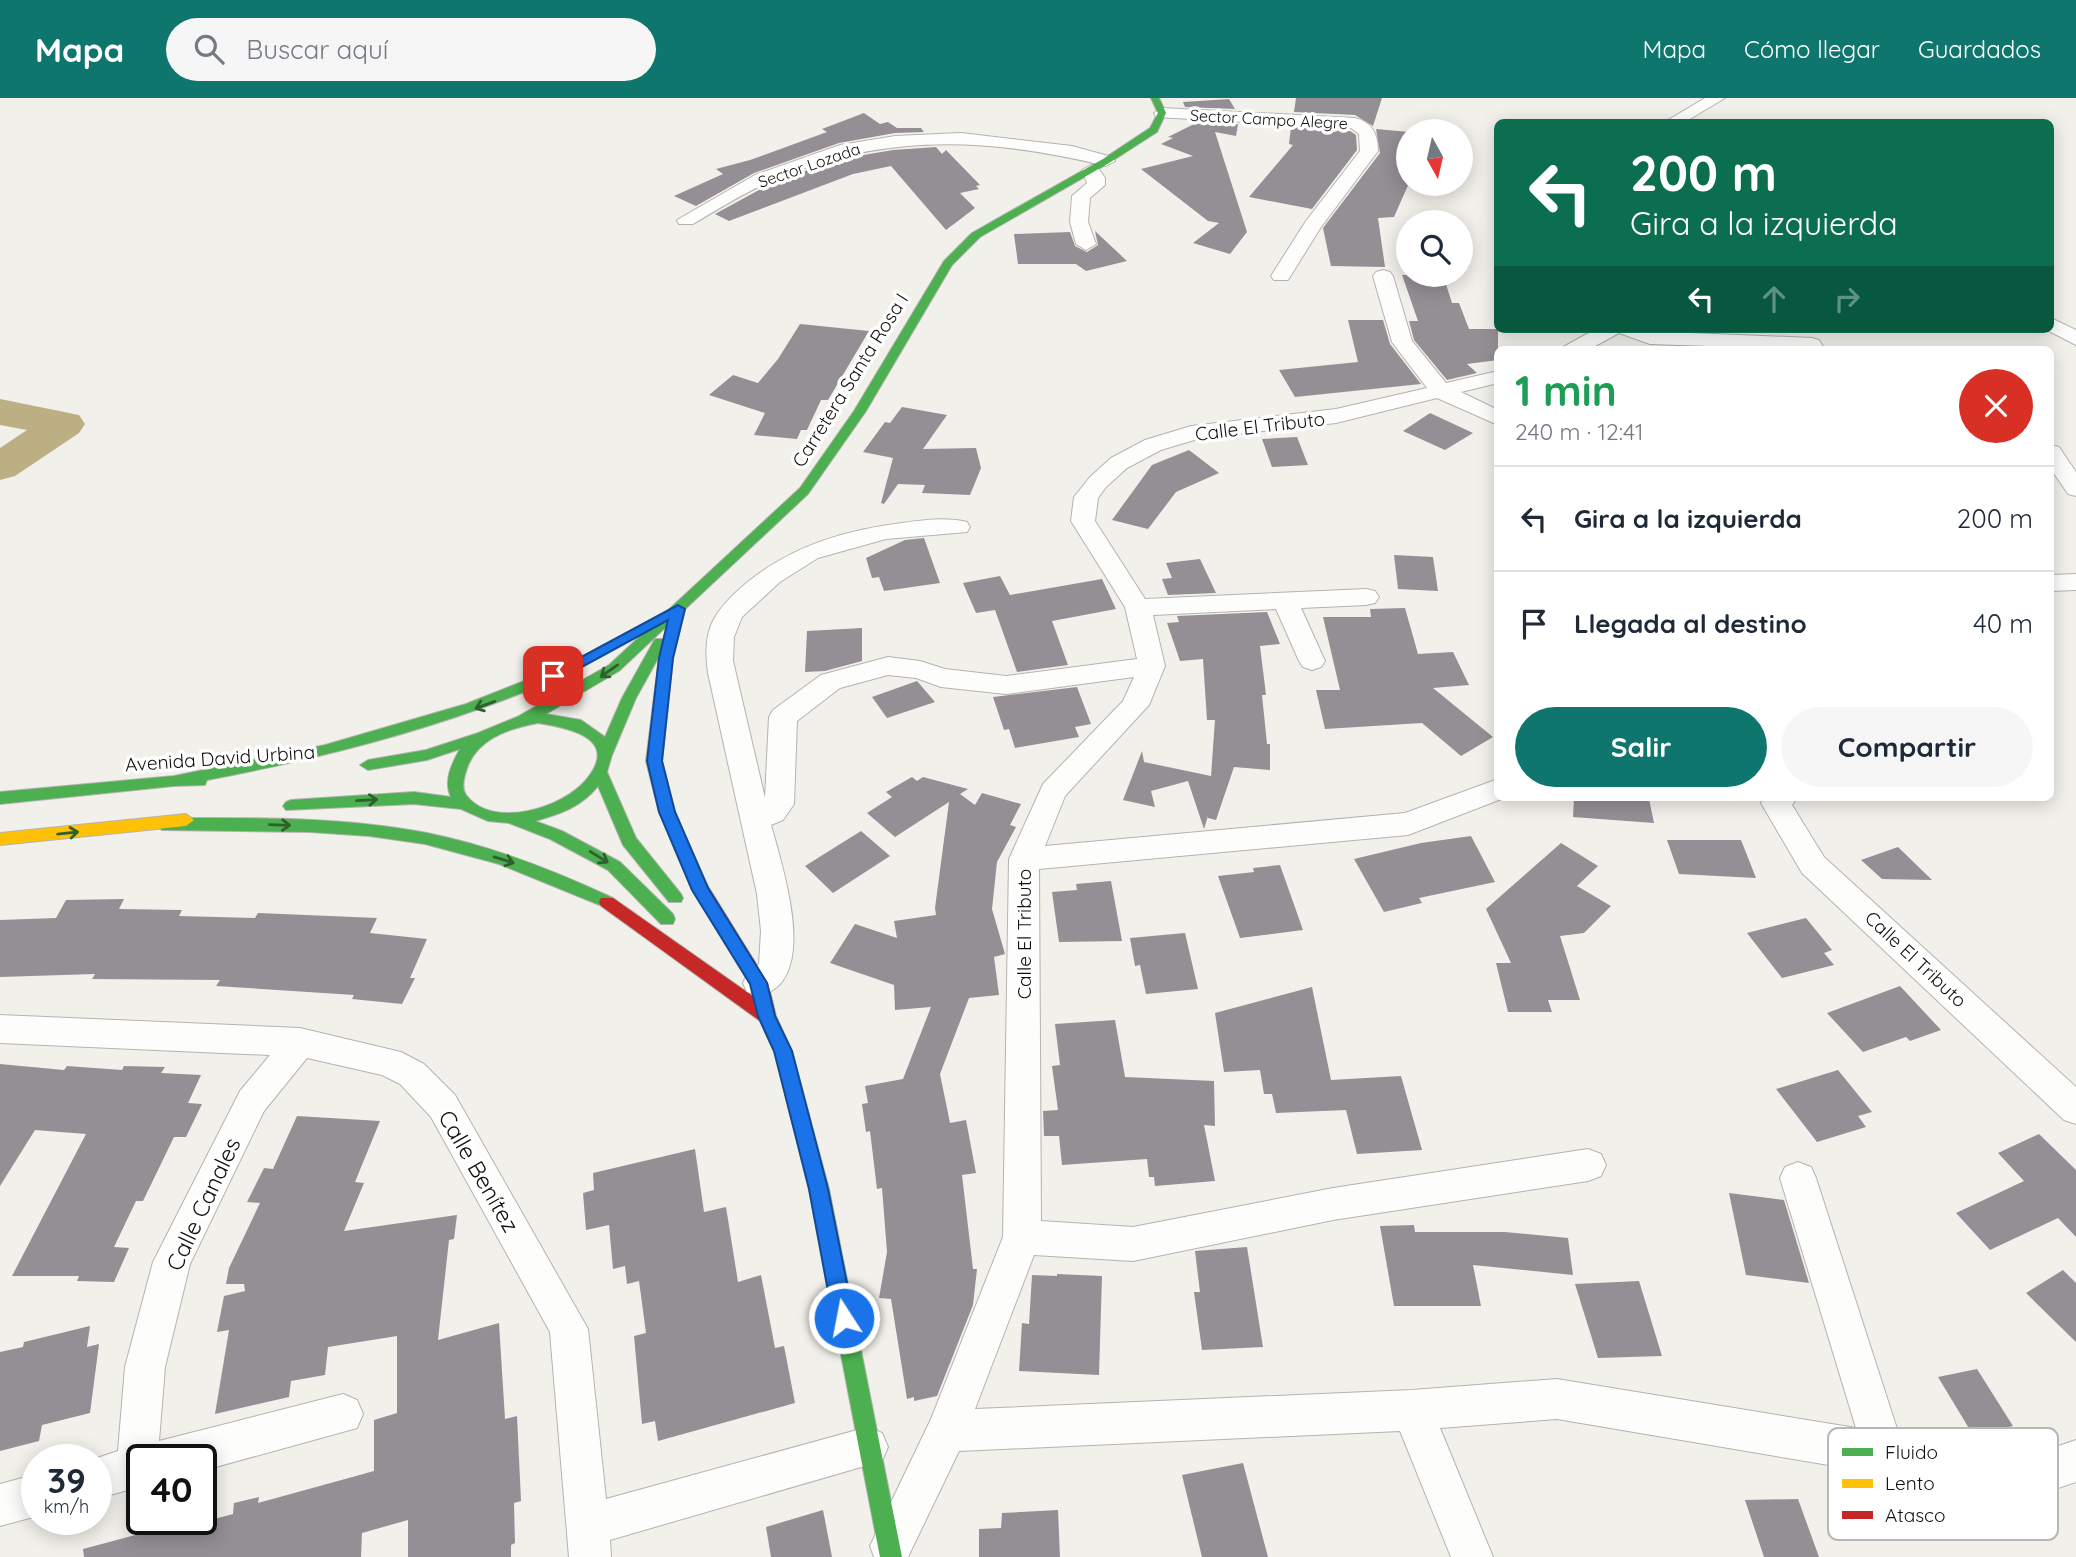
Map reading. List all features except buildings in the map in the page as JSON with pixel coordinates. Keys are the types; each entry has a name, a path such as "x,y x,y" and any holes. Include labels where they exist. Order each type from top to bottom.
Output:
{"street":[{"path":"1678,119 1717,98"},
{"name":"Carretera Santa Rosa I","path":"678,609 804,491 860,411 948,263 975,235 1154,130 1159,105"},
{"name":"Sector Campo Alegre","path":"1159,105 1355,123 1366,128 1370,136 1369,151 1313,225 1281,276"},
{"name":"Sector Lozada","path":"686,220 761,179 846,149 895,141 961,138 1073,151 1098,165"},
{"path":"1086,244 1079,222 1081,196 1096,185 1098,165"},
{"path":"1383,276 1402,342 1442,392 1494,416"},
{"path":"2054,307 2076,319"},
{"path":"2054,326 2076,339"},
{"path":"1580,346 1604,333"},
{"path":"1634,333 1652,344 1813,346"},
{"name":"Calle El Tributo","path":"890,1553 947,1431 1022,1237 1024,859 1053,791 1135,705 1152,666 1138,607 1083,520 1086,497 1097,482 1119,463 1153,445 1199,431 1336,416 1494,378"},
{"path":"2054,456 2076,489"},
{"path":"746,978 774,970 779,940 770,871 755,820 720,660 720,641 724,625 738,604 779,568 808,553 904,528 958,527"},
{"path":"2054,583 2076,582"},
{"path":"1138,607 1366,597"},
{"path":"1286,600 1312,661"},
{"path":"620,642 678,609"},
{"path":"523,720 571,695 614,668 678,609"},
{"path":"515,820 561,810 586,794 601,774 605,754 629,698 678,609"},
{"path":"678,609 666,658 654,761 667,812 701,890 783,1051 818,1189 890,1553"},
{"path":"174,781 295,759 424,727 500,700 586,659"},
{"path":"755,820 773,812 779,804 783,718 831,681 888,666 920,670 942,678 1006,685 1152,666"},
{"path":"354,767 427,755 482,737 508,724 552,718 578,723 596,736 605,754"},
{"path":"465,804 455,786 458,766 463,755 482,737"},
{"path":"601,774 629,841 684,909"},
{"name":"Avenida David Urbina","path":"0,798 174,781 280,778"},
{"path":"1024,859 1408,824 1494,791"},
{"path":"0,839 162,824 282,807 371,800 414,798 465,804 486,816 515,820 556,835 614,866 766,1016"},
{"name":"Calle El Tributo","path":"1778,801 1776,803 1814,864 2076,1109"},
{"path":"162,824 279,824 398,834 451,845 519,865 564,881 616,906 766,1016"},
{"path":"746,978 766,1016"},
{"name":"Calle Benítez","path":"0,1029 300,1042 390,1062 412,1074 443,1106 569,1329 589,1541"},
{"name":"Calle Canales","path":"147,1444 145,1367 172,1262 252,1101 300,1042"},
{"path":"1022,1237 1133,1244 1333,1204 1588,1165"},
{"path":"1798,1178 1876,1428"},
{"path":"947,1431 1412,1410 1557,1399 1828,1445"},
{"path":"1412,1410 1472,1557"},
{"path":"217,1446 343,1414"},
{"path":"589,1541 869,1447"},
{"path":"2058,1467 2076,1461"},
{"path":"0,1505 21,1499"}],"waterway":[{"path":"0,412 64,424 0,467"}],"traffic: fast":[{"path":"523,720 571,695 614,668 804,491 860,411 948,263 976,235 1106,161 1154,130 1162,113 1155,98"},
{"path":"605,754 629,698 660,642"},
{"path":"174,781 374,738 472,708 567,669"},
{"path":"538,718 576,723 598,737 605,754 599,774 584,793 559,809 529,817 494,817 476,812 459,797 455,785 467,751 487,734 499,728 538,718"},
{"path":"368,765 427,755 482,737"},
{"path":"601,774 629,841 675,898"},
{"path":"0,798 174,781 200,781"},
{"path":"291,806 414,798 465,804"},
{"path":"515,820 556,835 614,866 667,919"},
{"path":"162,824 310,826 369,830 425,838 505,860 557,879 607,902"},
{"path":"792,1085 819,1189 891,1557"}],"traffic: slow":[{"path":"678,609 666,658 654,761 667,812 700,887"},
{"path":"0,839 186,820"}],"traffic: jam":[{"path":"700,887 759,983 767,1016 783,1051 792,1085"},
{"path":"607,902 767,1016"}],"route":[{"path":"553,676 678,609 666,658 654,761 667,812 701,890 759,983 766,1016 783,1051 818,1189 844,1318"}]}
